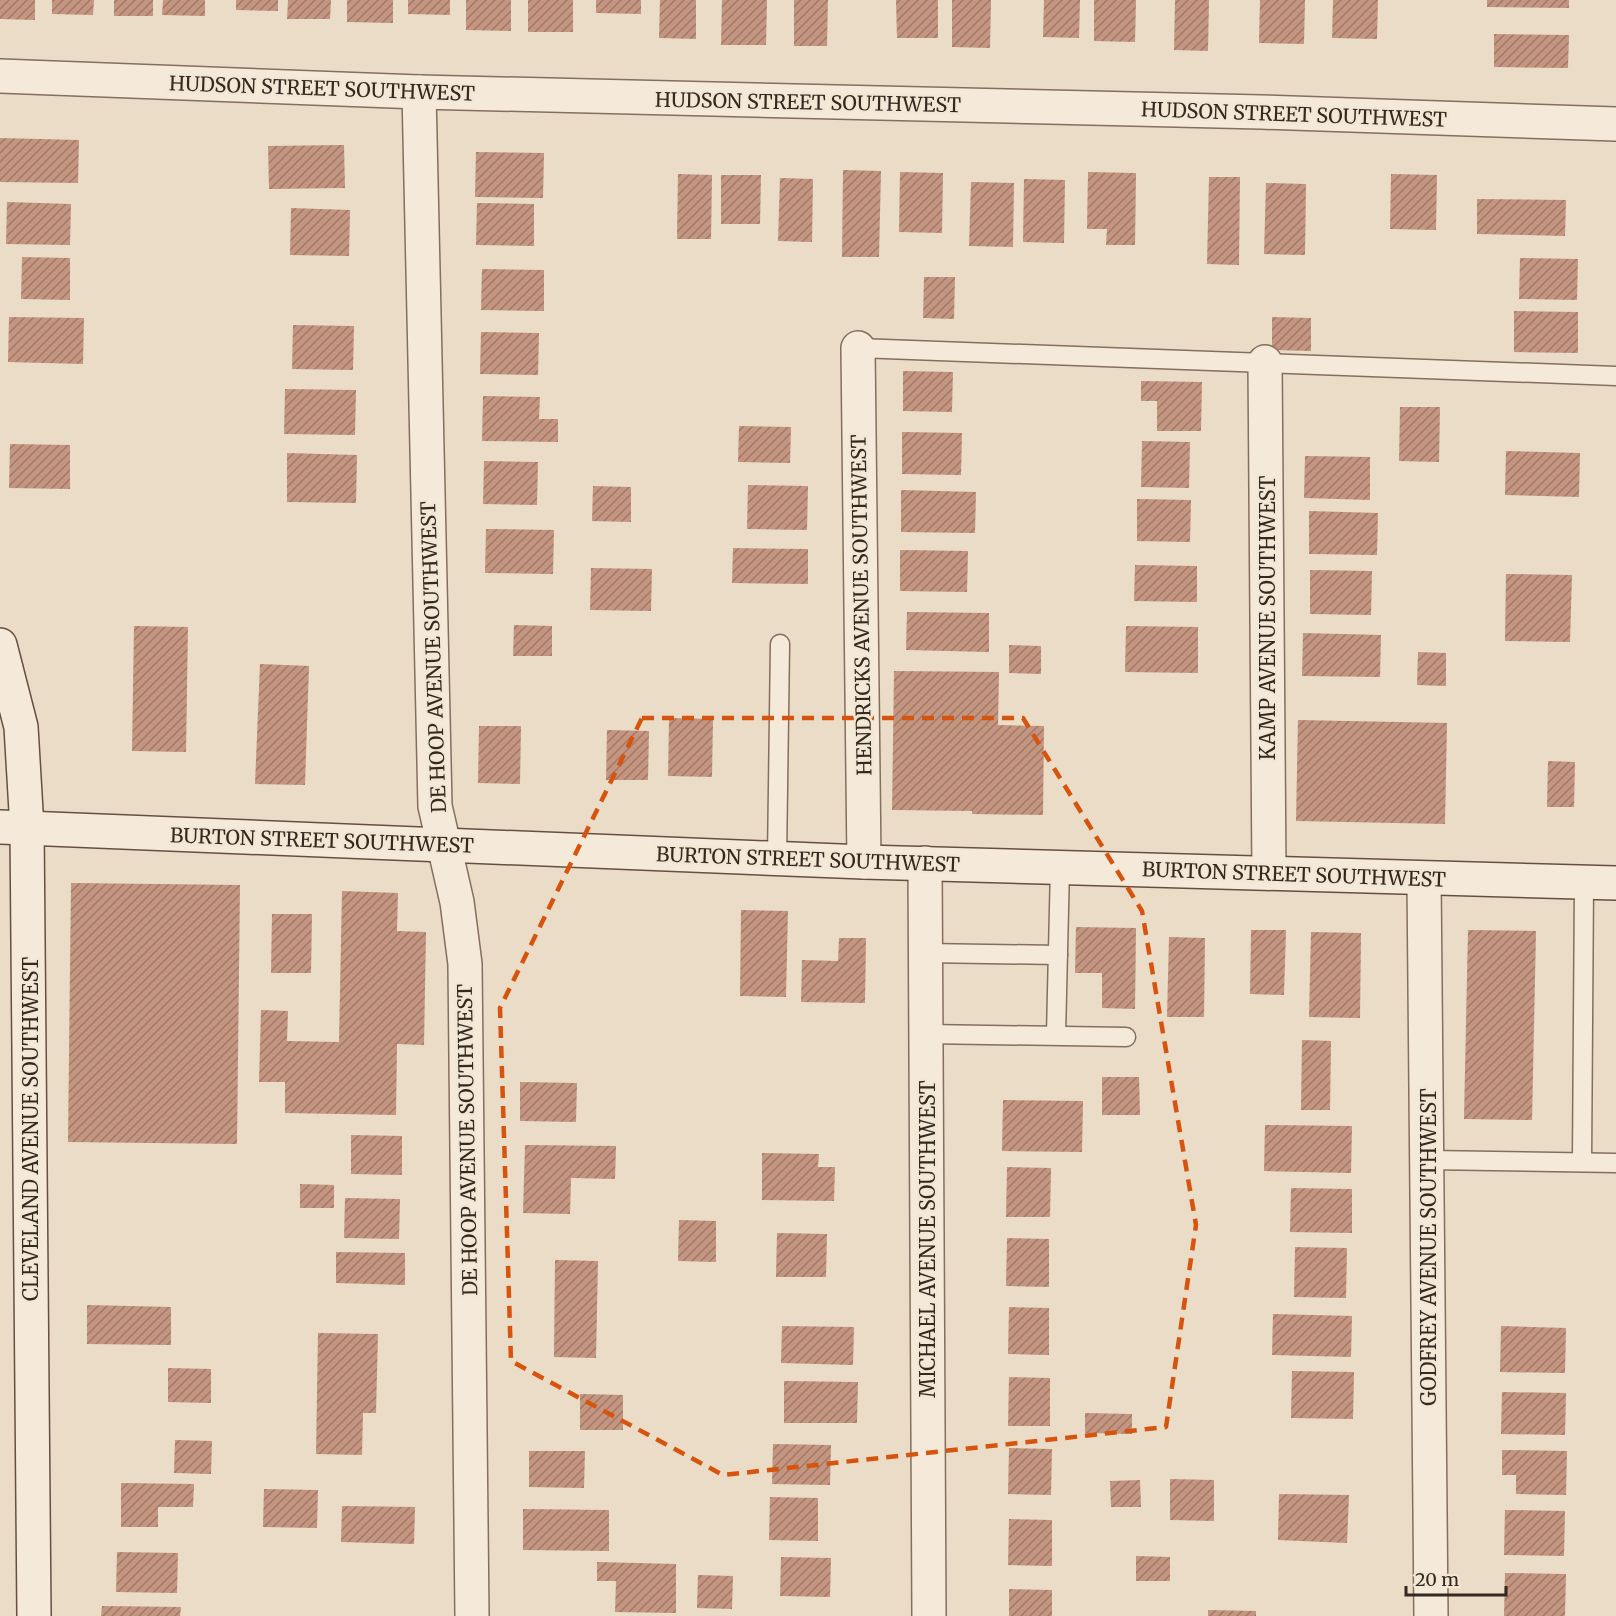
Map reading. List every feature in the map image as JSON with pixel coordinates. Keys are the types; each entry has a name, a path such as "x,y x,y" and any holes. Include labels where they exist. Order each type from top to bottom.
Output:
{"street":[{"name":"HUDSON STREET SOUTHWEST","path":"0,76 418,92 1273,112 1616,124"},
{"name":"DE HOOP AVENUE SOUTHWEST","path":"418,92 435,806 457,902 465,964 472,1616"},
{"name":"HENDRICKS AVENUE SOUTHWEST","path":"858,348 864,862"},
{"name":"KAMP AVENUE SOUTHWEST","path":"1265,362 1269,873"},
{"name":"CLEVELAND AVENUE SOUTHWEST","path":"0,645 21,727 13,828 34,1616"},
{"name":"BURTON STREET SOUTHWEST","path":"13,828 864,862 1600,882"},
{"name":"MICHAEL AVENUE SOUTHWEST","path":"925,863 929,1616"},
{"name":"GODFREY AVENUE SOUTHWEST","path":"1424,879 1431,1616"}],"lane":[{"path":"858,348 1616,376"},
{"path":"777,859 780,644"},
{"path":"1056,1035 1060,867"},
{"path":"1582,1162 1600,882"},
{"path":"925,953 1058,955"},
{"path":"926,1034 1126,1036"},
{"path":"1428,1160 1616,1162"}],"highlighted area":[{"path":"642,718 1023,718 1142,911 1196,1225 1166,1427 723,1475 511,1361 500,1008"}],"building":[{"path":"0,0 35,0 35,20 0,19"},
{"path":"52,0 94,0 93,15 52,14"},
{"path":"114,0 153,0 153,16 114,16"},
{"path":"163,0 205,0 205,16 162,15"},
{"path":"236,0 278,0 278,11 236,10"},
{"path":"288,0 331,0 330,19 287,19"},
{"path":"347,0 393,0 393,23 347,22"},
{"path":"408,0 450,0 450,15 408,14"},
{"path":"466,0 511,0 511,31 466,30"},
{"path":"528,0 573,0 573,32 528,32"},
{"path":"596,0 641,0 641,14 596,13"},
{"path":"660,0 696,0 696,39 659,38"},
{"path":"722,0 767,0 766,45 721,45"},
{"path":"794,0 828,0 827,46 794,46"},
{"path":"896,0 938,0 938,38 897,38"},
{"path":"952,0 991,0 990,48 952,47"},
{"path":"1044,0 1080,0 1079,38 1043,37"},
{"path":"1094,0 1136,0 1135,42 1094,41"},
{"path":"1175,0 1209,0 1208,51 1174,50"},
{"path":"1260,0 1305,0 1304,44 1259,43"},
{"path":"1333,0 1378,0 1377,39 1332,38"},
{"path":"1487,0 1569,0 1569,8 1487,7"},
{"path":"1494,34 1569,35 1568,68 1494,67"},
{"path":"0,138 79,140 78,183 0,182"},
{"path":"344,145 345,188 269,189 268,146"},
{"path":"476,152 544,153 543,198 475,197"},
{"path":"843,170 881,171 879,257 842,257"},
{"path":"900,172 943,173 942,233 899,232"},
{"path":"1088,172 1136,173 1135,245 1106,245 1107,229 1087,229"},
{"path":"678,174 712,175 711,239 677,239"},
{"path":"1391,174 1437,175 1436,230 1390,229"},
{"path":"721,175 761,175 760,224 721,224"},
{"path":"1209,177 1240,177 1239,265 1207,264"},
{"path":"780,178 813,179 812,242 778,241"},
{"path":"1024,179 1065,180 1064,243 1023,242"},
{"path":"971,182 1014,183 1013,247 969,246"},
{"path":"1266,183 1306,184 1305,255 1264,254"},
{"path":"1477,199 1566,200 1565,236 1477,234"},
{"path":"7,202 71,204 70,245 6,244"},
{"path":"477,203 534,204 534,246 476,245"},
{"path":"291,208 350,210 349,256 290,255"},
{"path":"22,257 70,258 70,300 21,299"},
{"path":"1520,258 1578,259 1577,300 1519,299"},
{"path":"482,269 544,270 544,311 481,310"},
{"path":"924,277 955,277 954,319 923,318"},
{"path":"1514,311 1578,312 1578,353 1514,352"},
{"path":"9,317 84,318 83,364 8,362"},
{"path":"1272,317 1311,318 1311,351 1272,350"},
{"path":"293,325 354,326 353,370 292,369"},
{"path":"481,332 539,333 538,375 480,374"},
{"path":"903,371 953,372 952,412 903,411"},
{"path":"1141,381 1202,382 1201,431 1157,431 1157,401 1141,401"},
{"path":"285,389 356,390 355,435 284,434"},
{"path":"483,396 540,397 539,419 558,419 558,442 482,441"},
{"path":"1400,407 1440,407 1439,462 1399,461"},
{"path":"739,426 791,427 790,463 738,462"},
{"path":"902,432 962,433 961,475 902,474"},
{"path":"1142,441 1190,442 1189,488 1141,487"},
{"path":"10,444 70,445 70,489 9,488"},
{"path":"1506,451 1580,453 1579,497 1505,495"},
{"path":"287,453 357,455 356,503 287,502"},
{"path":"1305,456 1370,457 1370,500 1304,498"},
{"path":"484,461 538,462 537,505 483,504"},
{"path":"748,485 808,486 807,530 747,529"},
{"path":"593,486 631,487 631,522 592,521"},
{"path":"901,490 976,492 975,533 901,532"},
{"path":"1137,499 1191,500 1190,542 1137,541"},
{"path":"1309,511 1378,513 1377,555 1309,554"},
{"path":"486,529 554,530 553,574 485,573"},
{"path":"733,548 808,549 808,584 732,583"},
{"path":"900,550 968,551 967,592 900,591"},
{"path":"1135,565 1197,566 1197,602 1134,601"},
{"path":"591,568 652,569 651,611 590,610"},
{"path":"1310,570 1372,571 1371,615 1310,614"},
{"path":"1506,574 1572,575 1570,642 1505,641"},
{"path":"907,612 989,613 989,652 906,650"},
{"path":"514,625 552,626 552,656 513,656"},
{"path":"134,626 188,627 186,752 132,751"},
{"path":"1126,626 1198,627 1198,673 1125,672"},
{"path":"1303,633 1381,635 1380,677 1302,676"},
{"path":"1009,645 1041,646 1041,674 1009,673"},
{"path":"1418,652 1446,653 1446,686 1417,685"},
{"path":"260,664 309,666 305,785 255,784"},
{"path":"894,671 999,672 998,725 1044,726 1043,815 892,810"},
{"path":"669,718 713,719 712,777 668,776"},
{"path":"1298,720 1447,723 1445,824 1296,821"},
{"path":"479,726 521,726 520,784 478,783"},
{"path":"607,730 649,731 648,780 606,780"},
{"path":"1548,761 1575,762 1574,807 1547,807"},
{"path":"71,883 240,885 237,1144 68,1142"},
{"path":"342,891 398,893 397,931 426,932 424,1045 397,1044 396,1115 285,1113 285,1082 259,1082 261,1010 288,1011 287,1041 339,1042"},
{"path":"741,910 788,911 786,997 740,996"},
{"path":"272,914 312,914 311,973 271,973"},
{"path":"1076,927 1136,928 1135,1009 1102,1008 1102,973 1075,973"},
{"path":"1251,930 1286,930 1284,995 1250,994"},
{"path":"1468,930 1536,931 1532,1120 1464,1119"},
{"path":"1311,932 1361,933 1360,1018 1309,1017"},
{"path":"1169,937 1205,938 1204,1017 1167,1017"},
{"path":"839,938 866,938 865,1003 801,1002 802,960 838,961"},
{"path":"1302,1040 1331,1041 1330,1110 1301,1110"},
{"path":"1102,1077 1139,1077 1140,1115 1102,1115"},
{"path":"520,1082 577,1083 576,1122 520,1121"},
{"path":"1003,1100 1083,1101 1082,1152 1002,1151"},
{"path":"1265,1125 1352,1126 1351,1173 1264,1171"},
{"path":"351,1135 402,1136 402,1175 351,1174"},
{"path":"525,1145 616,1146 615,1179 571,1178 570,1214 523,1213"},
{"path":"762,1153 819,1154 818,1167 835,1167 834,1201 762,1200"},
{"path":"1007,1167 1051,1168 1050,1217 1006,1217"},
{"path":"300,1184 334,1185 334,1208 300,1208"},
{"path":"1291,1188 1352,1189 1352,1233 1290,1232"},
{"path":"345,1198 400,1199 399,1239 344,1238"},
{"path":"679,1220 716,1221 716,1262 678,1261"},
{"path":"777,1233 827,1234 826,1277 776,1277"},
{"path":"1007,1238 1049,1239 1049,1287 1006,1286"},
{"path":"1295,1247 1347,1248 1346,1298 1294,1297"},
{"path":"336,1252 405,1253 405,1285 336,1283"},
{"path":"555,1260 598,1261 596,1358 554,1357"},
{"path":"87,1305 171,1307 171,1345 87,1344"},
{"path":"1009,1307 1049,1308 1049,1355 1008,1354"},
{"path":"1273,1314 1352,1316 1351,1357 1272,1355"},
{"path":"782,1326 854,1327 853,1365 781,1363"},
{"path":"1501,1326 1566,1328 1565,1373 1500,1372"},
{"path":"318,1333 378,1334 376,1413 363,1413 362,1455 316,1454"},
{"path":"168,1368 211,1369 211,1403 168,1402"},
{"path":"1292,1371 1354,1372 1353,1419 1291,1418"},
{"path":"1009,1377 1050,1378 1050,1426 1008,1426"},
{"path":"784,1381 858,1382 857,1423 784,1423"},
{"path":"1502,1392 1566,1393 1565,1435 1501,1434"},
{"path":"580,1394 623,1395 623,1430 580,1430"},
{"path":"1085,1413 1132,1414 1132,1434 1085,1433"},
{"path":"175,1440 212,1441 211,1474 174,1473"},
{"path":"773,1444 831,1445 830,1485 772,1484"},
{"path":"1009,1448 1052,1449 1051,1495 1008,1494"},
{"path":"1502,1450 1567,1451 1566,1495 1516,1494 1516,1475 1502,1475"},
{"path":"529,1451 585,1451 584,1488 529,1487"},
{"path":"1170,1479 1214,1480 1214,1521 1170,1520"},
{"path":"1140,1480 1141,1507 1111,1507 1110,1481"},
{"path":"121,1483 194,1484 193,1507 158,1507 158,1527 121,1527"},
{"path":"264,1489 318,1490 317,1528 263,1527"},
{"path":"1279,1494 1349,1495 1347,1543 1278,1540"},
{"path":"770,1497 818,1498 818,1541 769,1540"},
{"path":"342,1506 415,1507 414,1544 341,1542"},
{"path":"523,1509 609,1510 609,1551 523,1550"},
{"path":"1505,1510 1565,1511 1564,1556 1504,1555"},
{"path":"1009,1519 1052,1520 1052,1566 1008,1565"},
{"path":"117,1552 178,1553 177,1593 116,1592"},
{"path":"1136,1556 1170,1557 1170,1581 1136,1581"},
{"path":"781,1557 831,1558 830,1597 780,1596"},
{"path":"597,1562 676,1564 676,1613 615,1612 616,1581 597,1581"},
{"path":"1505,1573 1566,1574 1565,1616 1504,1616"},
{"path":"698,1575 733,1576 732,1609 697,1608"},
{"path":"1009,1589 1052,1590 1052,1616 1009,1616"},
{"path":"102,1606 181,1607 180,1616 101,1616"},
{"path":"1208,1610 1256,1611 1256,1616 1208,1616"}]}
